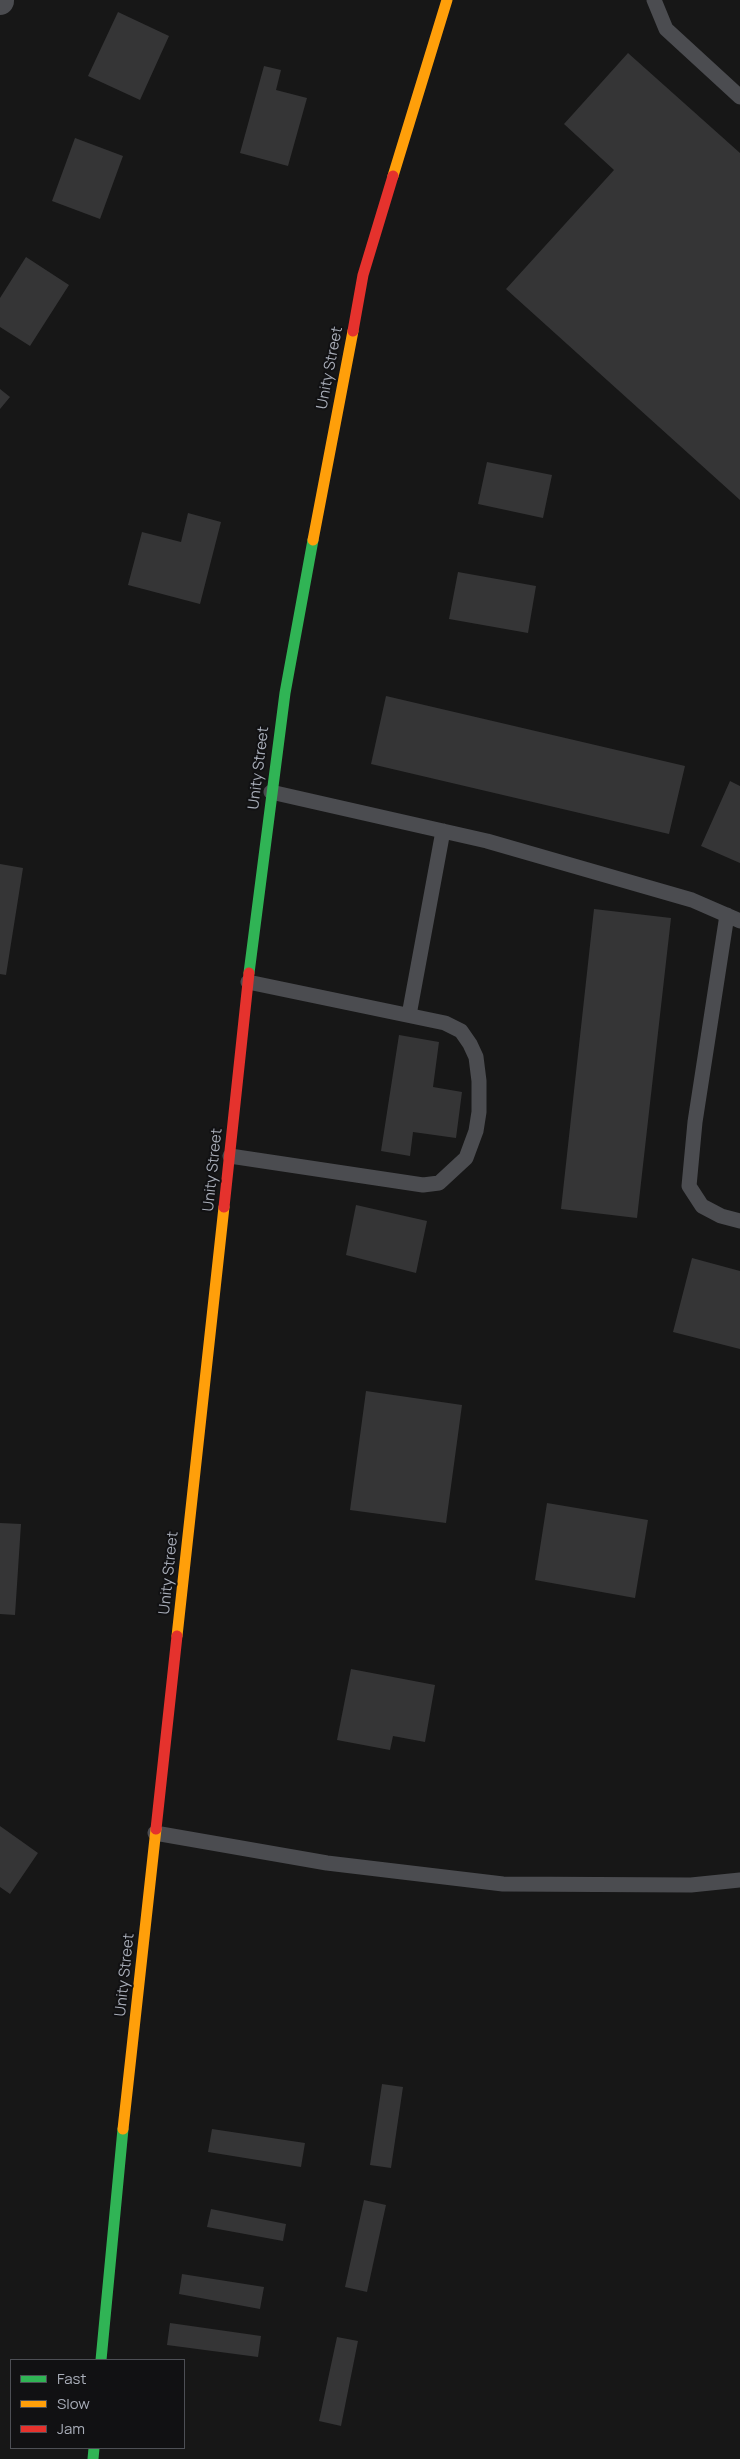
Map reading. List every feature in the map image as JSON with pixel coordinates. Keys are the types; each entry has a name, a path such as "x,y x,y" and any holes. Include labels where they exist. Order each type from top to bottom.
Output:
{"street":[{"name":"Unity Street","path":"101,2359 118,2177 248,982 285,692 363,275 447,0"}],"lane":[{"path":"654,0 666,29 740,97"},
{"path":"272,792 487,841 692,900 733,918 695,1122 689,1186 702,1206 721,1216 740,1221"},
{"path":"409,1015 443,831"},
{"path":"230,1156 423,1185 439,1183 466,1158 476,1131 480,1081 476,1057 470,1044 460,1032 445,1022 248,982"},
{"path":"155,1833 327,1863 503,1884 691,1885 740,1880"}],"building":[{"path":"118,12 169,36 140,100 88,76"},
{"path":"628,53 740,153 740,500 506,289 614,170 564,124"},
{"path":"264,66 281,70 276,90 307,98 288,166 240,153"},
{"path":"75,138 123,156 100,219 52,201"},
{"path":"26,257 69,285 30,346 0,327 0,298"},
{"path":"0,389 10,397 0,409"},
{"path":"487,462 552,475 543,518 478,504"},
{"path":"188,513 221,522 200,604 128,585 142,532 181,542"},
{"path":"458,572 536,586 528,633 449,619"},
{"path":"386,696 685,766 669,834 371,764"},
{"path":"730,781 740,786 740,863 701,846"},
{"path":"0,864 23,868 6,975 0,974"},
{"path":"594,909 671,918 637,1218 561,1209"},
{"path":"399,1035 439,1042 433,1087 462,1092 456,1138 413,1132 410,1156 381,1151"},
{"path":"356,1205 427,1221 416,1273 346,1255"},
{"path":"692,1258 740,1271 740,1349 673,1332"},
{"path":"366,1391 462,1405 446,1523 350,1510"},
{"path":"547,1503 648,1520 635,1598 535,1580"},
{"path":"0,1523 21,1524 15,1615 0,1614"},
{"path":"351,1669 435,1685 425,1742 393,1736 390,1750 337,1740"},
{"path":"0,1826 38,1853 10,1894 0,1887"},
{"path":"382,2084 403,2087 391,2168 370,2165"},
{"path":"212,2129 305,2143 301,2167 208,2152"},
{"path":"364,2200 386,2205 367,2292 345,2287"},
{"path":"211,2209 286,2224 283,2241 207,2227"},
{"path":"182,2274 264,2287 260,2309 179,2294"},
{"path":"170,2323 261,2336 258,2357 167,2345"},
{"path":"337,2337 358,2341 341,2426 319,2421"}],"traffic: fast":[{"path":"249,973 285,693 313,540"},
{"path":"101,2359 123,2129"},
{"path":"93,2459 94,2449"}],"traffic: slow":[{"path":"393,176 447,0"},
{"path":"313,540 353,331"},
{"path":"177,1636 224,1207"},
{"path":"123,2129 156,1829"}],"traffic: jam":[{"path":"353,331 363,275 393,176"},
{"path":"224,1207 249,973"},
{"path":"156,1829 177,1636"}]}
